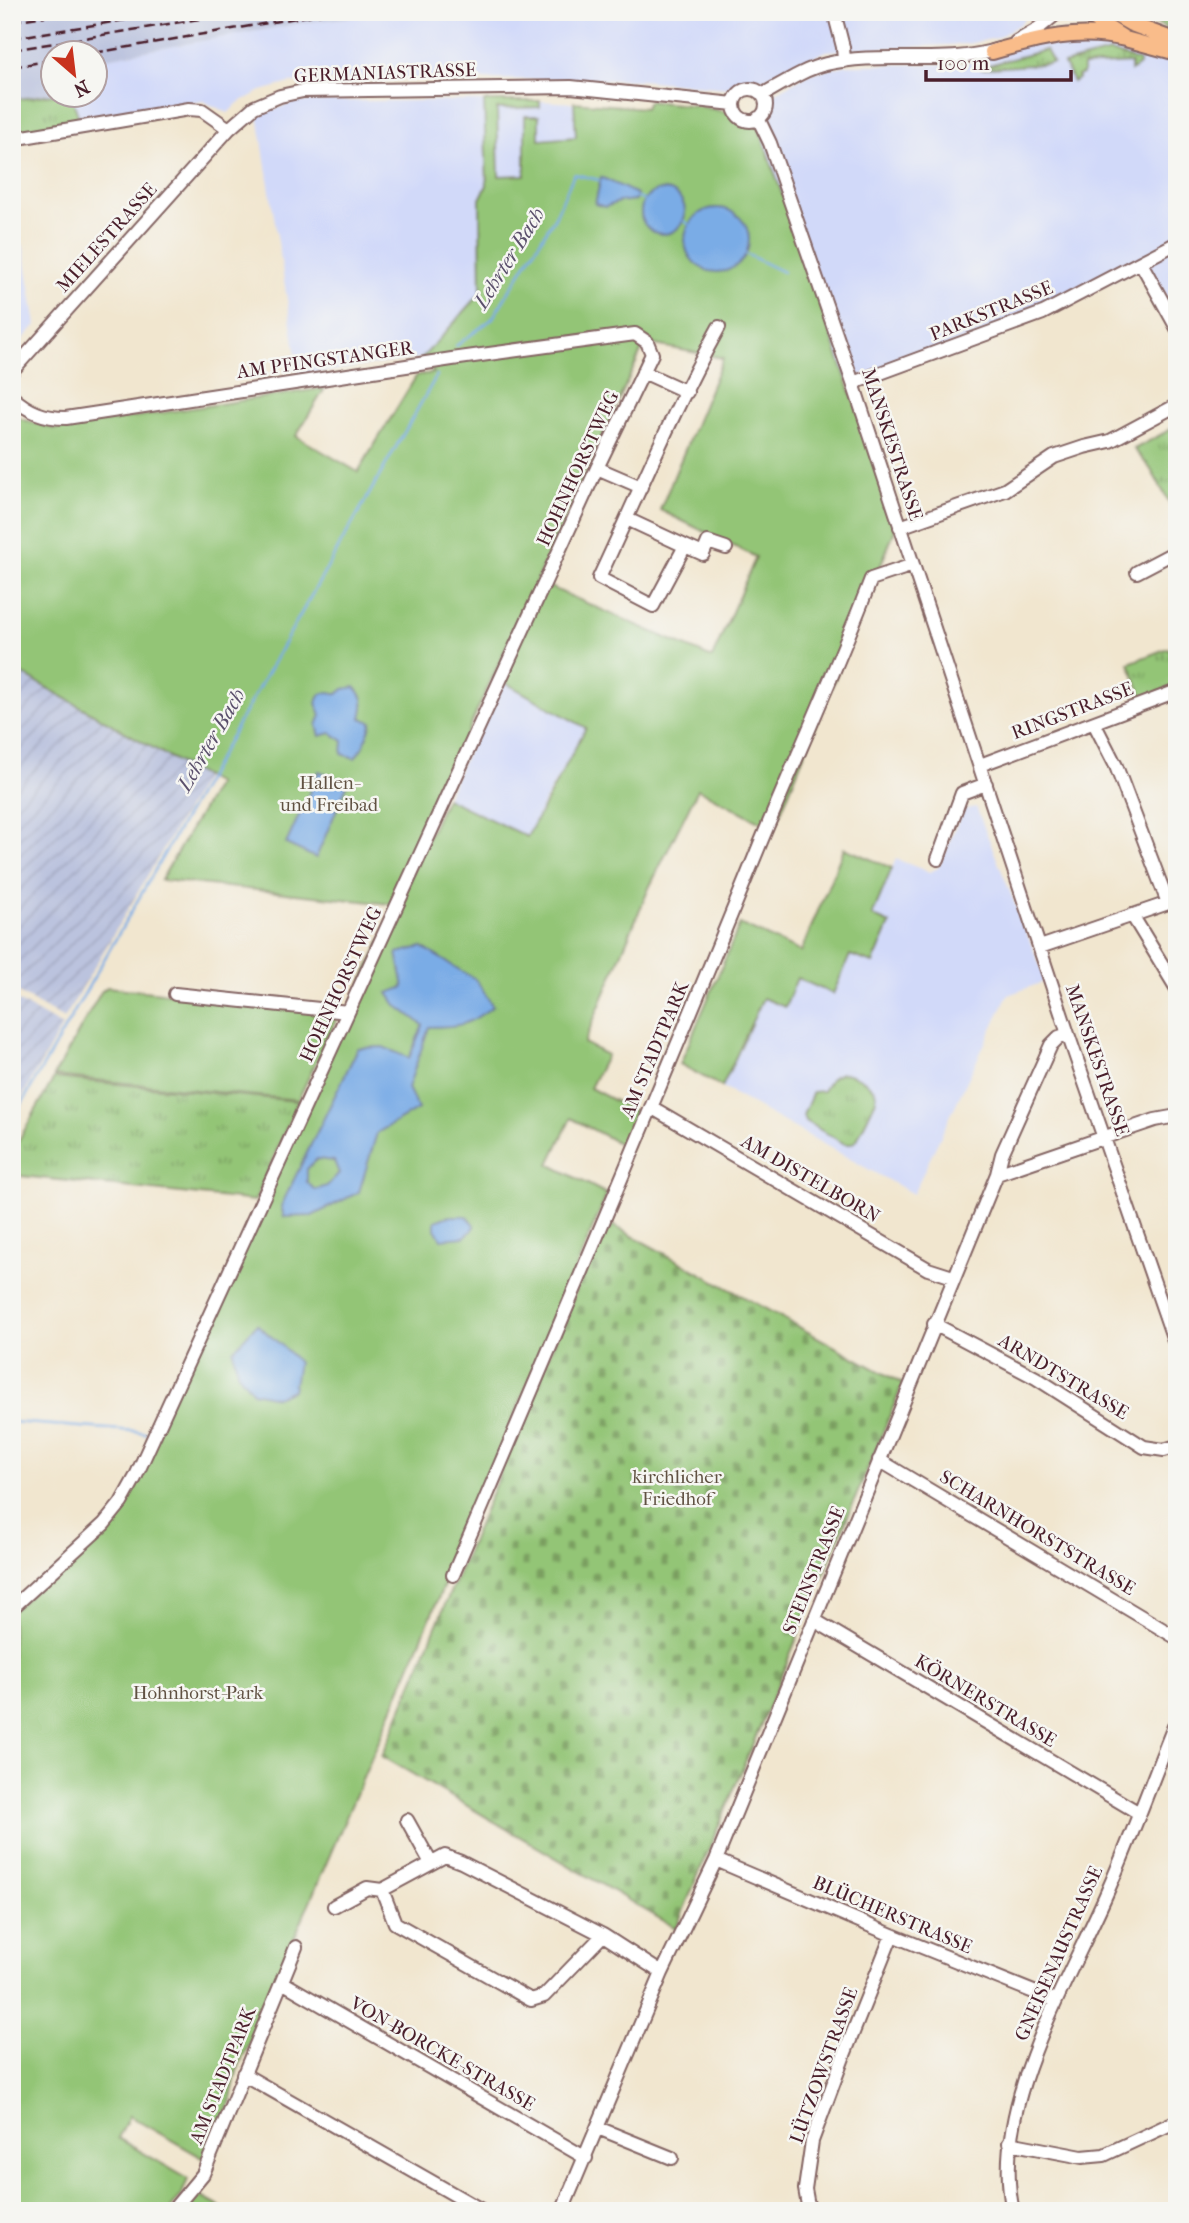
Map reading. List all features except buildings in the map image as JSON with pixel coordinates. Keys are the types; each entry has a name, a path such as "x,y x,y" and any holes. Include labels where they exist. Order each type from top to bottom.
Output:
{"main road":[{"path":"1083,12 1125,39"},
{"path":"1110,12 1131,24 1177,41"},
{"path":"992,52 1069,34 1096,34 1177,53"}],"street":[{"path":"834,12 844,61"},
{"path":"762,95 822,64 963,57 992,52 1026,37 1058,12"},
{"name":"GERMANIASTRASSE","path":"229,129 254,107 280,96 303,91 571,87 734,104"},
{"path":"745,90 754,90 762,95 766,106 758,118 749,120 738,115 734,104 737,96 745,90"},
{"path":"12,139 189,109 201,110 229,129"},
{"name":"MANSKESTRASSE","path":"758,118 770,143 853,383 1068,1034 1177,1349"},
{"name":"MIELESTRASSE","path":"12,371 229,129"},
{"name":"PARKSTRASSE","path":"853,383 1042,313 1177,243"},
{"path":"1141,263 1177,328"},
{"path":"685,546 653,606 599,578 719,327"},
{"name":"AM PFINGSTANGER","path":"12,397 28,410 46,418 66,418 635,334 647,342"},
{"name":"HOHNHORSTWEG","path":"12,1608 104,1524 126,1495 601,470 652,354 647,342"},
{"path":"643,372 687,392"},
{"path":"900,527 1005,489 1054,457 1110,441 1177,405"},
{"path":"601,470 642,487"},
{"path":"627,519 703,554 708,542 726,548"},
{"path":"1137,572 1177,551"},
{"name":"AM STADTPARK","path":"453,1575 850,634 870,579 913,565"},
{"name":"RINGSTRASSE","path":"980,765 1177,691"},
{"path":"1040,947 1172,902 1116,766 1094,723"},
{"path":"938,859 962,793 986,784"},
{"path":"1132,915 1177,989"},
{"path":"175,993 348,1012"},
{"name":"STEINSTRASSE","path":"562,2211 662,1973 716,1860 997,1174 1002,1154 1051,1045 1059,1037 1068,1034"},
{"name":"AM DISTELBORN","path":"650,1107 928,1269 953,1277"},
{"path":"997,1174 1155,1120 1177,1116"},
{"name":"ARNDTSTRASSE","path":"934,1324 1036,1378 1143,1447 1164,1450 1177,1446"},
{"name":"SCHARNHORSTSTRASSE","path":"879,1460 1177,1638"},
{"name":"KÖRNERSTRASSE","path":"814,1620 1139,1813"},
{"name":"GNEISENAUSTRASSE","path":"1013,2211 1009,2193 1009,2143 1028,2071 1056,2001 1109,1888 1177,1719"},
{"path":"407,1820 430,1863"},
{"path":"334,1906 367,1888 382,1890 445,1856 603,1935 662,1973"},
{"name":"BLÜCHERSTRASSE","path":"716,1860 1056,2001"},
{"path":"382,1890 395,1923 531,2000 544,1996 603,1935"},
{"name":"LÜTZOWSTRASSE","path":"809,2211 805,2189 812,2141 892,1935"},
{"name":"AM STADTPARK","path":"172,2211 203,2174 296,1947"},
{"name":"VON-BORCKE-STRASSE","path":"282,1982 586,2158"},
{"path":"243,2074 482,2211"},
{"path":"1009,2143 1082,2157 1104,2155 1177,2121"},
{"path":"598,2128 672,2158"}],"shaded area":[{"path":"12,12 400,12 307,22 108,58 108,38 38,38 38,96 12,100"},
{"path":"400,12 1031,12 1020,24 997,38 967,44 827,51 764,79 745,80 726,88 639,80 359,79 290,83 261,91 238,103 228,113 203,101 80,121 76,108 108,108 108,58 307,22"},
{"path":"1058,32 1177,48 1177,315 1147,263 1047,313 847,380 758,125 767,121 770,96 808,74 847,65 964,64"},
{"path":"484,101 487,185 480,199 481,293 422,358 299,375 258,115 296,102"},
{"path":"540,101 574,103 576,138 539,140 525,175 499,176 497,109 539,107"},
{"path":"23,244 36,325 12,351 12,246"},
{"path":"12,668 205,777 64,1019 12,989"},
{"path":"501,681 586,728 527,837 446,798"},
{"path":"976,807 1046,981 1008,995 913,1194 680,1064 740,924 801,952 844,848 892,868 896,859 929,872 938,868 963,810"},
{"path":"12,998 62,1026 12,1115"}],"green space":[{"path":"1134,12 1175,12 1173,32"},
{"path":"1046,50 1053,63 981,69 981,67"},
{"path":"1110,52 1139,61 1139,65 1131,71 1131,63 1083,66 1083,74 1073,82 1064,64"},
{"path":"38,96 38,108 76,108 80,121 12,132 12,100"},
{"path":"484,101 540,101 540,107 497,109 499,176 525,175 525,116 539,116 539,140 576,137 574,102 645,108 648,101 699,106 730,113 740,125 758,125 897,525 774,829 698,789 649,888 584,1043 607,1055 590,1088 640,1114 626,1147 571,1118 549,1164 607,1194 375,1750 237,2071 224,2130 210,2162 129,2116 118,2138 188,2179 182,2194 169,2211 12,2211 12,1611 119,1513 446,798 527,837 586,728 502,681 493,679 533,587 390,904 161,880 217,784 12,668 12,416 55,429 325,388 296,436 358,472 417,375 434,373 422,358 481,293 480,199 487,185","holes":["645,343 723,358 660,510 756,557 712,658 536,581"]},
{"path":"1177,426 1177,516 1150,468 1134,449"},
{"path":"1168,648 1177,661 1177,685 1143,698 1129,663"},
{"path":"844,848 892,868 872,916 890,924 873,963 850,955 833,994 797,978 785,1007 763,998 722,1087 680,1064 740,924 801,952"},
{"path":"107,987 335,1012 338,1016 298,1100 54,1076 101,992"},
{"path":"841,1073 860,1079 876,1093 876,1100 857,1140 851,1144 845,1144 805,1121 803,1115 813,1092 823,1091 831,1078"},
{"path":"54,1078 298,1101 255,1201 12,1175 12,1152"},
{"name":"kirchlicher Friedhof","path":"605,1221 903,1384 676,1928 382,1756"},
{"path":"198,2195 227,2211 186,2211"}],"water":[{"path":"601,177 637,194 635,200 605,207 595,204"},
{"path":"663,190 672,191 679,196 684,203 684,221 679,228 672,233 663,234 654,233 647,228 642,221 641,212 642,203 647,196 654,191"},
{"path":"717,208 735,214 743,222 749,240 743,258 735,266 717,272 699,266 691,258 685,240 691,222 699,214"},
{"path":"355,687 363,701 361,718 372,722 364,745 355,758 342,754 343,741 331,733 320,736 317,725 321,715 316,703 321,694 338,694 344,689"},
{"path":"319,771 348,783 316,858 286,844"},
{"path":"422,947 476,980 493,1006 464,1024 429,1027 408,1088 418,1109 377,1133 359,1192 312,1216 284,1217 281,1206 358,1048 383,1047 409,1058 423,1025 396,1005 388,993 404,987 397,953","holes":["317,1159 334,1161 339,1173 327,1186 315,1190 307,1182 307,1169"]},
{"path":"448,1216 467,1216 474,1225 473,1230 464,1237 441,1239 435,1229 435,1221"},
{"path":"257,1324 298,1363 293,1390 276,1397 253,1392 237,1372 233,1350"}],"waterway":[{"name":"Lehrter Bach","path":"456,346 492,319 555,217 574,174 599,180"},
{"path":"636,197 643,200"},
{"path":"684,221 690,225"},
{"path":"746,254 783,272"},
{"name":"Lehrter Bach","path":"12,1121 437,375"},
{"path":"12,1422 149,1434"}],"railway":[{"path":"12,21 72,12"},
{"path":"12,38 176,12"},
{"path":"12,50 241,12"},
{"path":"108,51 331,12"},
{"path":"12,67 38,62"}],"park label":[{"name":"Hallen- und Freibad","path":"329,793"},
{"name":"Hohnhorst-Park","path":"198,1692"}]}
